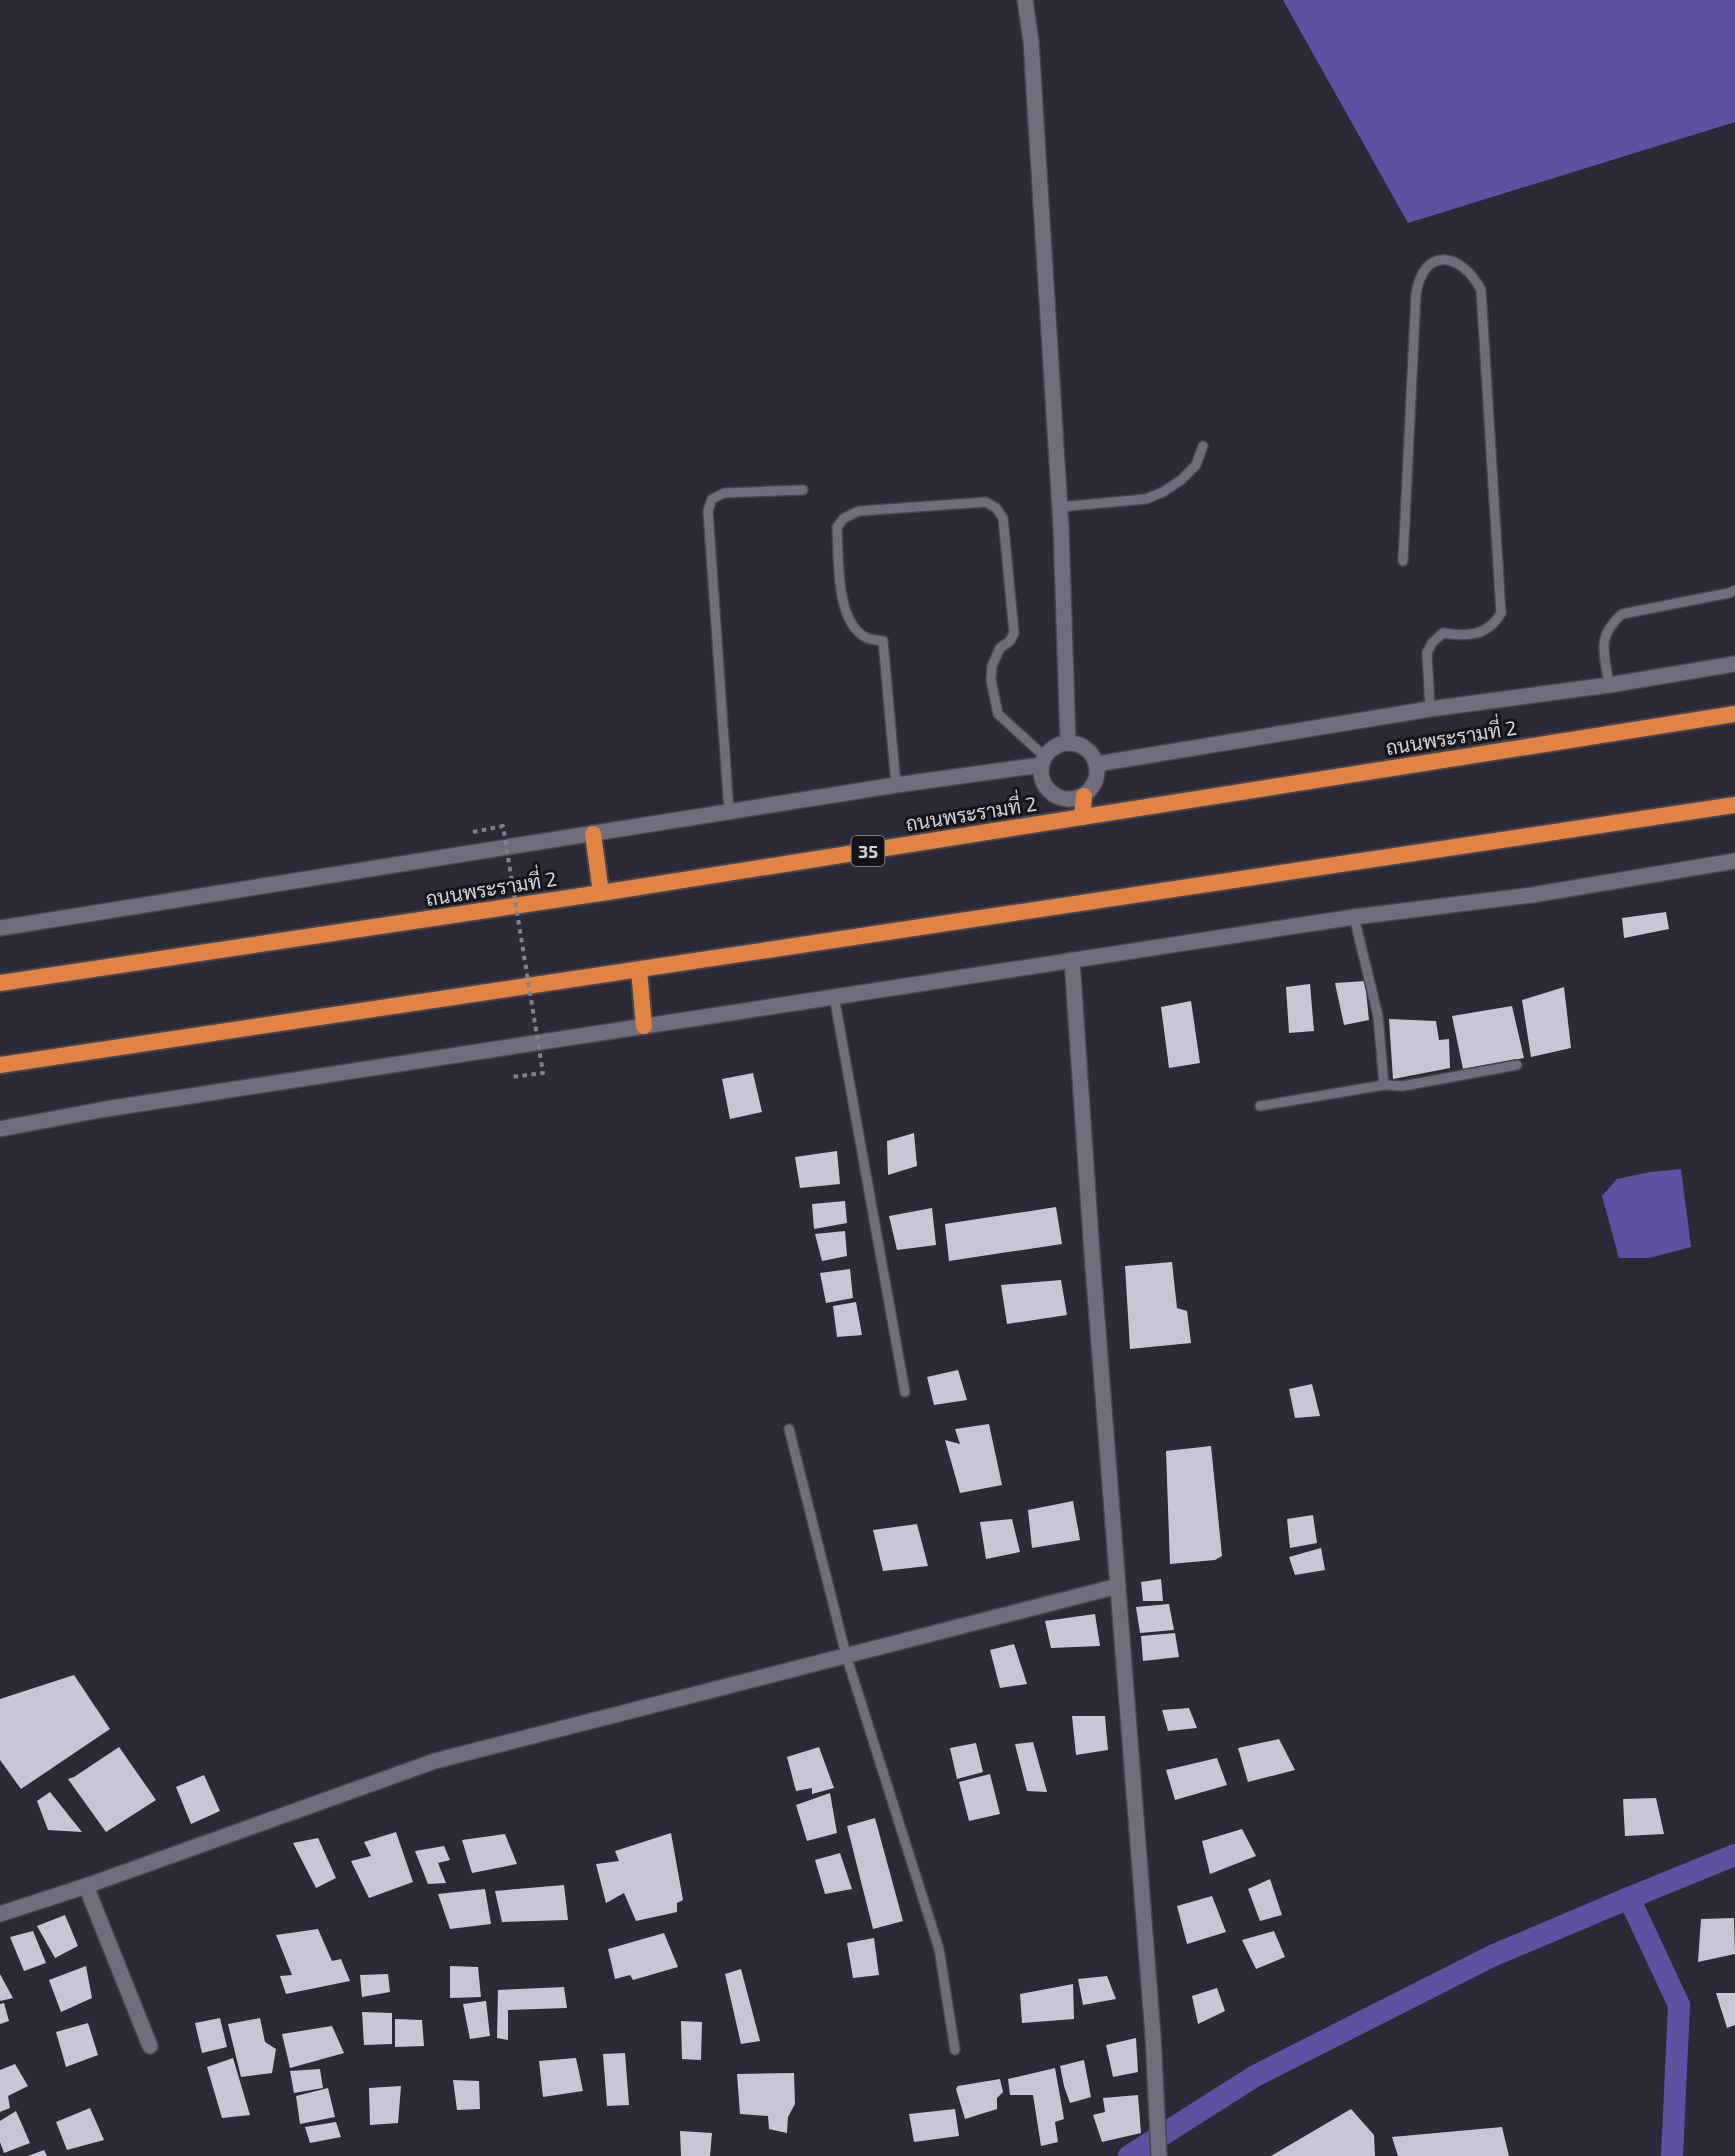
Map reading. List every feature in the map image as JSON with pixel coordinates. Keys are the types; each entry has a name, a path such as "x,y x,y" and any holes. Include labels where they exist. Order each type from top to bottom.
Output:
{"highway":[{"name":"ถนนพระรามที่ 2","path":"0,983 601,893 1735,714"},
{"path":"1082,817 1084,796"},
{"path":"0,1065 1735,805"},
{"path":"593,834 601,893"},
{"path":"639,970 644,1026"}],"main road":[{"path":"1025,0 1031,41 1059,507 1068,743"},
{"name":"ถนนพระรามที่ 2","path":"1097,764 1430,709 1609,685 1735,664"},
{"path":"1068,743 1078,744 1086,748 1097,764 1096,782 1084,796 1066,800 1049,792 1044,784 1041,775 1043,761 1051,749 1068,743"},
{"name":"ถนนพระรามที่ 2","path":"0,928 1043,761"},
{"path":"0,1129 106,1109 834,996 1354,917 1532,895 1735,861"},
{"path":"1072,960 1153,2036 1159,2156"},
{"path":"0,1914 86,1886 435,1761 1118,1586"},
{"path":"86,1886 150,2046"}],"lane":[{"path":"1403,561 1416,294 1423,271 1430,263 1444,259 1459,263 1475,278 1481,290 1501,613 1496,622 1484,632 1454,635 1443,633 1432,643 1428,653 1430,709"},
{"path":"1059,507 1146,499 1180,480 1196,465 1203,446"},
{"path":"729,812 708,511 712,499 724,494 802,490"},
{"path":"896,785 883,641 866,638 858,631 849,620 842,600 837,527 844,518 859,511 986,502 996,508 1004,518 1014,633 1010,641 1000,648 992,666 991,680 998,714 1043,761"},
{"path":"1609,685 1603,640 1610,624 1622,614 1735,591"},
{"path":"1354,917 1378,1016 1384,1085"},
{"path":"834,996 904,1392"},
{"path":"1260,1106 1384,1085 1403,1086 1516,1065"},
{"path":"789,1429 846,1655 939,1949 955,2050"}],"path":[{"path":"473,832 503,826 543,1073 512,1077"}],"shaded area":[{"path":"1283,0 1735,0 1735,122 1408,223"},
{"path":"1681,1169 1691,1247 1649,1258 1619,1258 1602,1196 1617,1179 1650,1172"}],"building":[{"path":"1666,912 1669,929 1624,938 1622,918"},
{"path":"1365,981 1369,1020 1344,1025 1335,983"},
{"path":"1310,984 1314,1031 1289,1033 1286,987"},
{"path":"1564,987 1571,1048 1531,1057 1522,1000"},
{"path":"1191,1001 1200,1063 1169,1068 1161,1007"},
{"path":"1512,1006 1524,1058 1463,1069 1452,1016"},
{"path":"1389,1019 1436,1021 1439,1040 1449,1039 1450,1068 1393,1079"},
{"path":"753,1073 762,1112 730,1119 722,1079"},
{"path":"914,1133 917,1166 888,1175 887,1141"},
{"path":"837,1151 840,1184 800,1188 795,1157"},
{"path":"845,1201 847,1223 814,1229 812,1204"},
{"path":"1056,1207 1062,1244 949,1261 945,1224"},
{"path":"932,1208 936,1245 897,1250 889,1216"},
{"path":"845,1231 847,1256 822,1261 815,1234"},
{"path":"1172,1262 1177,1308 1187,1311 1191,1343 1130,1349 1125,1266"},
{"path":"850,1269 853,1298 826,1303 820,1273"},
{"path":"1061,1280 1067,1315 1007,1324 1001,1285"},
{"path":"856,1302 862,1335 837,1337 833,1306"},
{"path":"958,1370 967,1400 934,1405 927,1377"},
{"path":"1312,1384 1320,1416 1295,1418 1289,1389"},
{"path":"989,1424 1002,1485 960,1493 945,1440 960,1444 955,1429"},
{"path":"1211,1446 1222,1556 1215,1560 1170,1564 1166,1451"},
{"path":"1073,1501 1080,1540 1032,1548 1028,1510"},
{"path":"1313,1515 1317,1543 1290,1548 1287,1519"},
{"path":"1012,1519 1020,1552 986,1559 980,1522"},
{"path":"917,1524 928,1566 883,1571 873,1530"},
{"path":"1321,1548 1325,1570 1295,1575 1289,1557"},
{"path":"1161,1579 1163,1601 1143,1601 1141,1582"},
{"path":"1169,1604 1174,1630 1140,1633 1136,1607"},
{"path":"1095,1614 1100,1646 1051,1648 1045,1621"},
{"path":"1175,1633 1179,1657 1143,1661 1141,1636"},
{"path":"1014,1644 1027,1684 1000,1688 990,1650"},
{"path":"74,1675 110,1729 21,1789 0,1760 0,1699"},
{"path":"1189,1708 1197,1728 1168,1731 1162,1710"},
{"path":"1072,1716 1105,1716 1108,1750 1076,1755"},
{"path":"1279,1739 1295,1770 1248,1782 1238,1748"},
{"path":"1033,1742 1047,1792 1027,1791 1015,1744"},
{"path":"976,1743 983,1772 957,1779 950,1748"},
{"path":"119,1747 156,1800 106,1832 68,1779"},
{"path":"819,1747 834,1788 812,1794 812,1788 796,1791 787,1757"},
{"path":"1217,1758 1227,1785 1175,1800 1166,1770"},
{"path":"990,1774 1000,1814 969,1821 959,1782"},
{"path":"204,1775 220,1811 191,1824 176,1787"},
{"path":"50,1792 82,1832 48,1830 37,1801"},
{"path":"830,1793 837,1833 807,1841 796,1805"},
{"path":"1656,1798 1664,1834 1625,1836 1623,1799"},
{"path":"875,1818 903,1921 873,1929 847,1826"},
{"path":"1242,1829 1256,1856 1210,1874 1202,1841"},
{"path":"396,1832 413,1882 369,1898 351,1861 371,1856 364,1842"},
{"path":"671,1833 683,1900 677,1903 677,1912 636,1921 624,1893 606,1903 596,1864 619,1861 615,1851"},
{"path":"505,1834 517,1864 472,1873 462,1840"},
{"path":"318,1838 336,1878 316,1888 293,1843"},
{"path":"444,1846 450,1860 438,1863 446,1883 428,1884 415,1851"},
{"path":"840,1853 852,1889 825,1894 815,1860"},
{"path":"1270,1879 1282,1915 1260,1921 1248,1889"},
{"path":"564,1885 568,1920 502,1922 495,1891"},
{"path":"485,1889 491,1924 450,1929 438,1894"},
{"path":"1212,1896 1226,1932 1187,1944 1177,1906"},
{"path":"65,1915 78,1946 55,1958 37,1926"},
{"path":"1734,1918 1735,1954 1698,1962 1701,1919"},
{"path":"318,1929 332,1961 341,1959 350,1981 286,1994 280,1976 292,1975 276,1935"},
{"path":"33,1931 46,1963 24,1971 10,1937"},
{"path":"1274,1931 1285,1957 1256,1969 1242,1940"},
{"path":"664,1933 678,1967 633,1980 630,1975 615,1979 608,1949"},
{"path":"874,1938 879,1975 853,1978 847,1943"},
{"path":"86,1966 92,1998 61,2012 49,1980"},
{"path":"450,1966 478,1967 481,1997 450,1998"},
{"path":"741,1969 760,2041 741,2044 725,1974"},
{"path":"0,1974 13,1998 0,2001"},
{"path":"388,1974 390,1992 362,1997 360,1975"},
{"path":"1107,1976 1116,1999 1083,2005 1078,1979"},
{"path":"1073,1984 1074,2019 1022,2023 1020,1994"},
{"path":"564,1987 567,2008 508,2010 508,2040 497,2038 498,1990"},
{"path":"1217,1988 1225,2011 1198,2024 1192,1996"},
{"path":"1716,1993 1735,1993 1735,2025 1727,2028"},
{"path":"486,2001 490,2036 470,2039 463,2004"},
{"path":"4,2003 9,2021 0,2024 0,2004"},
{"path":"362,2012 392,2013 392,2044 364,2045"},
{"path":"220,2018 227,2047 202,2053 195,2023"},
{"path":"260,2018 265,2042 276,2049 272,2073 241,2077 228,2024"},
{"path":"395,2019 422,2020 424,2046 395,2047"},
{"path":"681,2021 702,2022 701,2060 682,2059"},
{"path":"88,2023 98,2055 66,2067 56,2032"},
{"path":"332,2026 344,2053 290,2068 282,2034"},
{"path":"1136,2038 1138,2072 1113,2077 1106,2045"},
{"path":"625,2053 629,2105 607,2106 603,2054"},
{"path":"233,2058 250,2115 222,2118 207,2067"},
{"path":"576,2058 583,2091 543,2097 539,2061"},
{"path":"1084,2060 1091,2097 1070,2103 1060,2066"},
{"path":"15,2064 28,2086 8,2096 10,2108 0,2112 0,2070"},
{"path":"1055,2068 1064,2119 1055,2122 1058,2142 1041,2146 1033,2095 1010,2095 1008,2079"},
{"path":"320,2069 323,2088 294,2093 290,2071"},
{"path":"794,2073 795,2104 788,2117 787,2133 769,2129 768,2116 740,2114 737,2074"},
{"path":"1000,2079 1003,2092 997,2098 997,2109 965,2119 956,2089 958,2086"},
{"path":"453,2080 479,2081 480,2109 457,2110"},
{"path":"401,2086 398,2123 370,2125 369,2088"},
{"path":"328,2088 335,2117 300,2124 296,2096"},
{"path":"1138,2095 1141,2133 1102,2142 1093,2115 1105,2112 1103,2098"},
{"path":"90,2108 104,2140 67,2150 56,2122"},
{"path":"955,2109 959,2136 914,2142 909,2114"},
{"path":"1351,2109 1374,2135 1375,2156 1271,2156"},
{"path":"16,2111 30,2143 4,2153 0,2142 0,2121"},
{"path":"336,2122 341,2137 310,2143 305,2127"},
{"path":"1502,2127 1509,2156 1398,2156 1392,2137"},
{"path":"680,2131 712,2133 710,2156 681,2156"},
{"path":"44,2150 47,2156 28,2156"}],"waterway":[{"path":"1629,1898 1735,1855"},
{"path":"1129,2156 1255,2076 1492,1956 1629,1898 1679,2005 1672,2156"}]}
